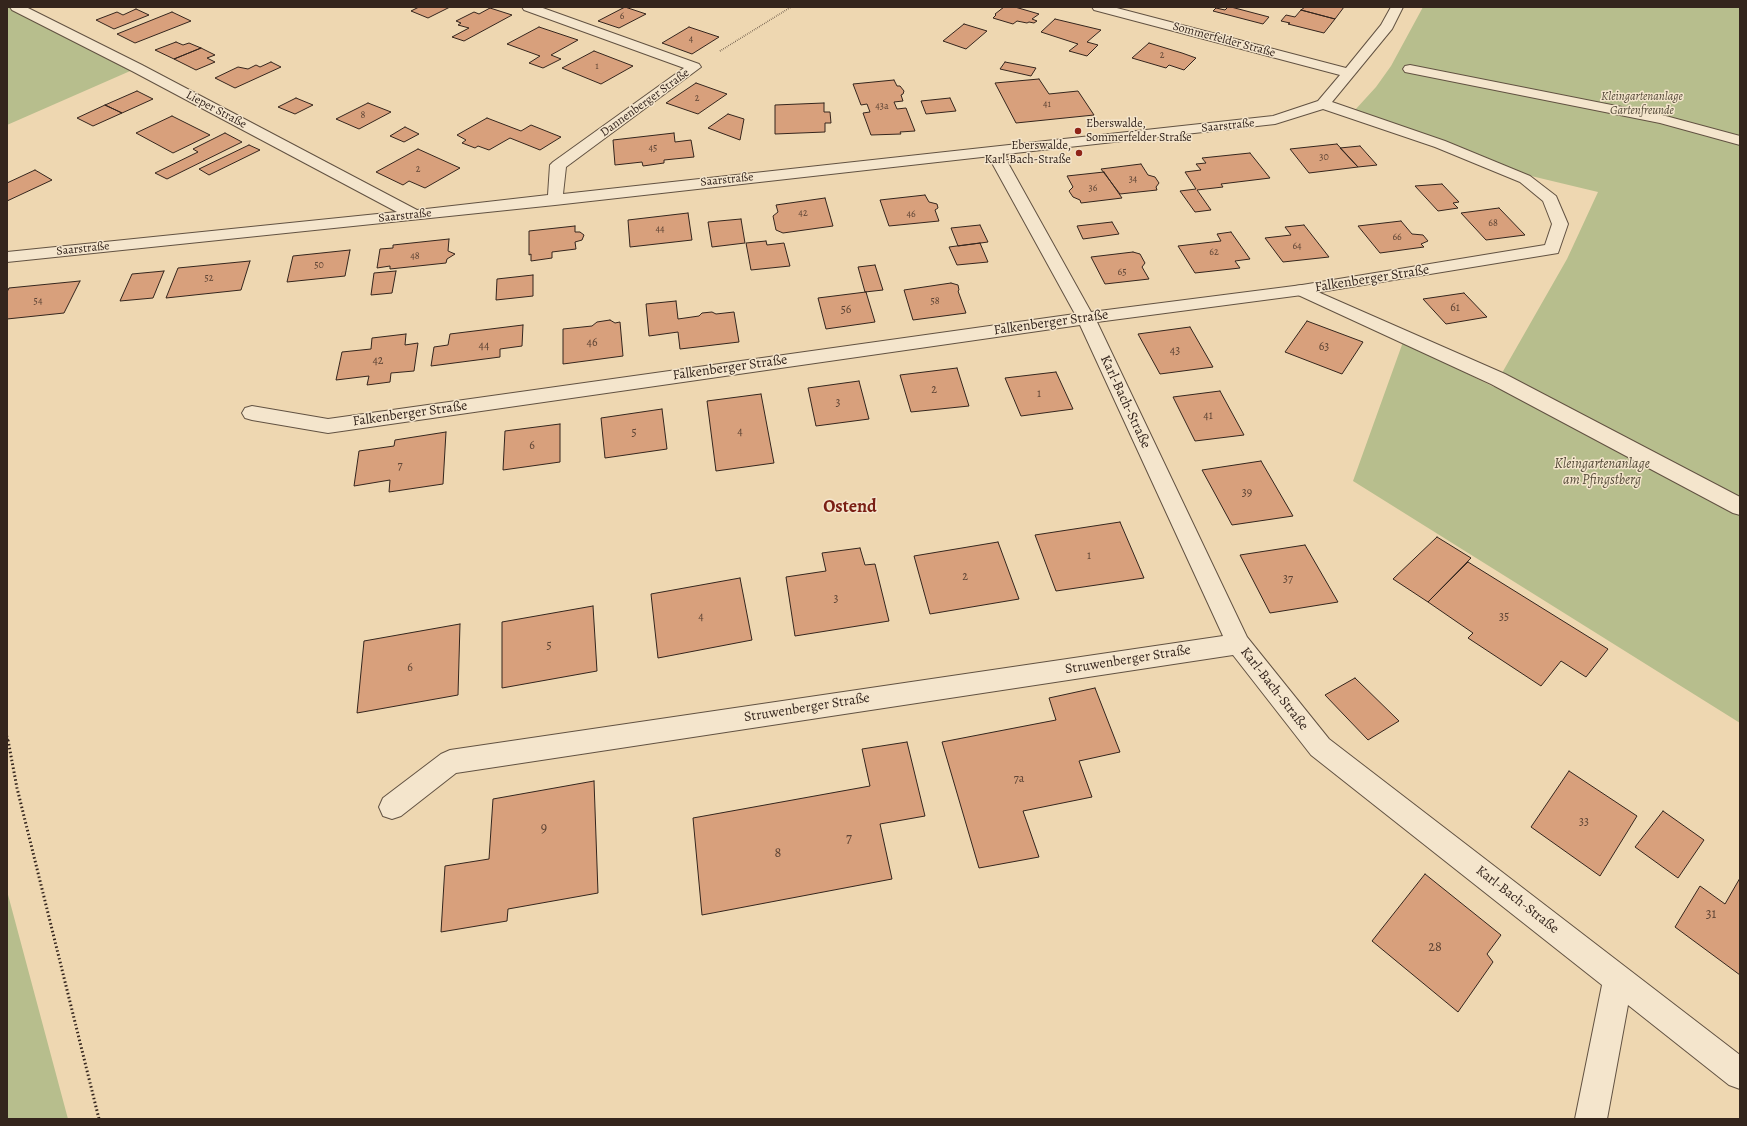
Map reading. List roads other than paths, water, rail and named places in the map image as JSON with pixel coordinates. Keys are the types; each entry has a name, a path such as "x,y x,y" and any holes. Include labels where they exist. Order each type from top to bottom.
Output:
{"street":[{"name":"Lieper Straße","path":"16,7 144,72 415,215"},
{"name":"Dannenberger Straße","path":"528,7 694,67 558,165 555,200"},
{"name":"Sommerfelder Straße","path":"1098,7 1350,73"},
{"path":"1323,104 1350,73 1387,26 1397,7"},
{"path":"1410,69 1662,119 1740,141"},
{"name":"Saarstraße","path":"7,256 555,200 1275,120 1323,104"},
{"name":"Falkenberger Straße","path":"252,413 328,426 1086,318 1302,290 1552,249 1560,224 1550,199 1525,180 1440,144 1323,104"},
{"name":"Karl-Bach-Straße","path":"998,151 1000,163 1086,318 1238,644 1320,747 1740,1074"},
{"path":"1302,290 1498,378 1740,507"},
{"name":"Struwenberger Straße","path":"392,807 450,762 1238,644"},
{"path":"1591,1119 1618,978"}],"place":[{"name":"Eberswalde, Sommerfelder Straße","path":"1078,131"},
{"name":"Eberswalde, Karl-Bach-Straße","path":"1079,153"}],"district":[{"name":"Ostend","path":"850,508"}],"park label":[{"name":"Kleingartenanlage Gartenfreunde","path":"1642,104"},
{"name":"Kleingartenanlage am Pfingstberg","path":"1602,474"}]}
